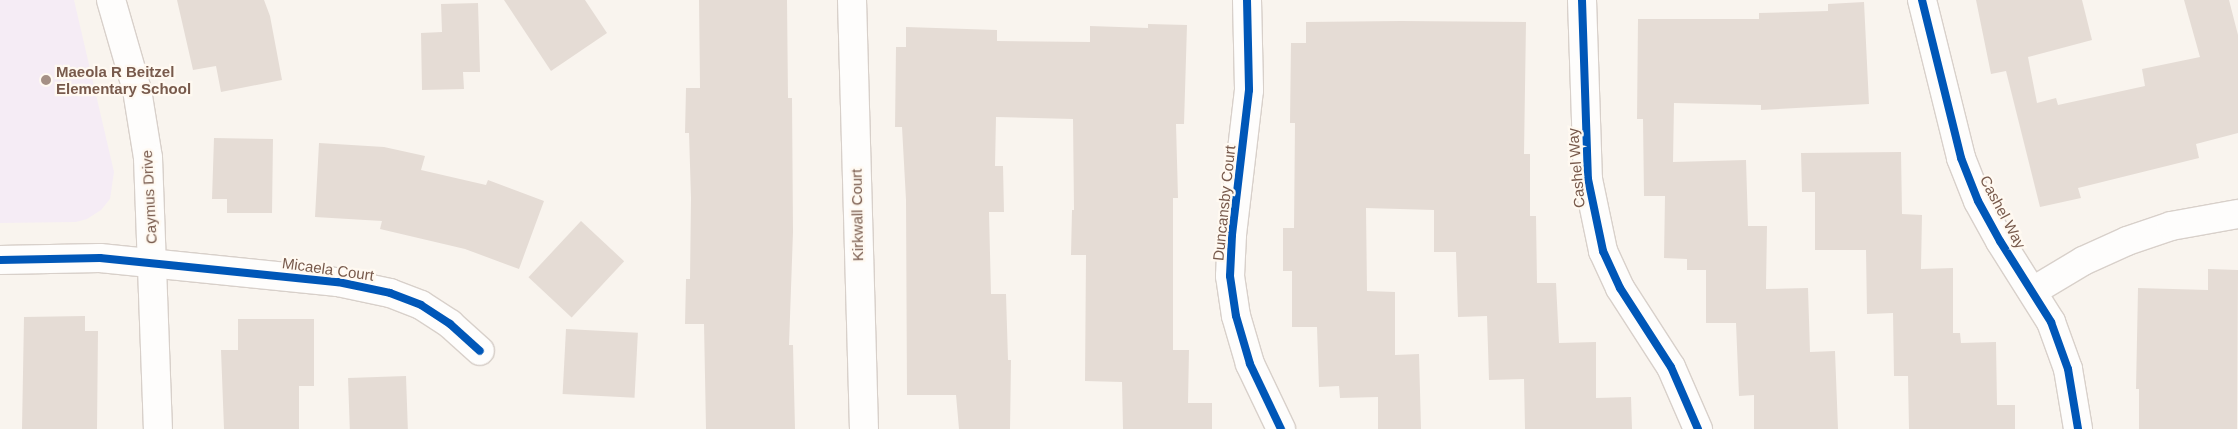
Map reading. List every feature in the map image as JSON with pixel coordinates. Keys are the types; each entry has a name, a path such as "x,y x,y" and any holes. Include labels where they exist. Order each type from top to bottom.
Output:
{"street":[{"name":"Caymus Drive","path":"111,0 137,90 147,149 158,429"},
{"name":"Kirkwall Court","path":"852,0 864,429"},
{"name":"Duncansby Court","path":"1247,0 1249,90 1232,235 1230,276 1236,316 1250,364 1281,429"},
{"name":"Cashel Way","path":"1582,0 1588,179 1603,251 1620,288 1671,367 1698,429"},
{"name":"Cashel Way","path":"1922,0 1962,158 1978,201 2000,242 2051,322 2068,370 2078,429"},
{"path":"2033,291 2083,260 2127,241 2171,226 2238,214"},
{"name":"Micaela Court","path":"0,260 100,258 338,282 390,293 422,306 450,324 480,351"}],"shaded area":[{"name":"Maeola R Beitzel Elementary School","path":"0,0 74,0 114,172 110,199 101,210 87,219 76,222 0,223"}],"building":[{"path":"177,0 264,0 270,16 282,80 221,92 216,66 193,70"},
{"path":"504,0 585,0 607,33 551,71"},
{"path":"699,0 787,0 788,98 792,98 793,232 789,345 793,345 795,429 706,429 704,324 685,324 686,279 690,279 691,198 689,133 685,133 686,88 700,88"},
{"path":"1976,0 2082,0 2092,40 2028,57 2037,103 2056,98 2058,105 2145,86 2142,69 2200,57 2184,0 2229,0 2238,35 2238,133 2196,144 2199,158 2078,188 2081,198 2040,207 2006,71 1991,74"},
{"path":"1864,2 1869,104 1761,110 1761,105 1674,103 1673,162 1746,160 1748,226 1767,226 1766,289 1808,288 1810,352 1835,351 1838,429 1754,429 1754,395 1739,396 1736,323 1706,323 1706,270 1687,270 1687,259 1664,258 1665,196 1644,196 1643,119 1637,119 1638,19 1759,19 1759,13 1828,11 1828,4"},
{"path":"478,3 480,72 463,72 464,89 422,90 421,33 442,32 441,4"},
{"path":"1306,22 1526,22 1524,154 1530,154 1530,216 1536,216 1537,283 1556,283 1559,343 1596,342 1596,398 1631,397 1632,429 1525,429 1524,379 1489,380 1487,316 1458,317 1456,252 1434,252 1434,210 1366,208 1367,291 1395,292 1395,355 1419,354 1421,429 1378,429 1378,397 1340,398 1339,386 1319,387 1317,327 1292,327 1292,271 1283,271 1283,228 1294,228 1295,123 1290,123 1291,43 1306,43"},
{"path":"1148,24 1187,25 1184,124 1176,124 1178,198 1173,198 1173,350 1189,350 1188,403 1212,403 1212,429 1123,429 1122,382 1085,381 1086,255 1071,255 1072,210 1074,210 1073,119 996,117 995,166 1003,166 1004,212 989,212 991,294 1006,294 1008,360 1011,360 1010,429 959,429 956,395 907,395 906,200 902,127 895,127 896,47 906,47 906,27 997,30 997,41 1090,42 1090,26 1148,28"},
{"path":"214,138 273,139 272,213 227,213 227,199 212,199"},
{"path":"319,143 384,147 425,156 421,170 486,185 488,180 544,201 519,269 465,249 380,229 382,221 315,217"},
{"path":"1901,152 1902,214 1922,215 1921,269 1953,268 1953,333 1960,333 1961,343 1996,342 1997,405 2015,405 2015,429 1909,429 1908,376 1894,376 1893,313 1867,314 1866,250 1815,250 1815,192 1802,192 1801,153"},
{"path":"581,221 624,261 572,318 528,277"},
{"path":"2208,269 2238,270 2237,429 2139,429 2139,389 2136,389 2138,288 2208,290"},
{"path":"85,316 85,331 98,331 97,429 22,429 24,317"},
{"path":"238,319 314,319 314,386 299,386 299,429 224,429 221,350 238,350"},
{"path":"566,329 638,333 634,398 563,394"},
{"path":"406,376 408,429 350,429 348,378"}],"cycle path":[{"path":"1247,0 1249,90 1232,235 1230,276 1236,316 1250,364 1281,429"},
{"path":"1582,0 1588,179 1603,251 1620,288 1671,367 1698,429"},
{"path":"1922,0 1961,158 1978,201 2000,241 2051,322 2068,369 2078,429"},
{"path":"0,260 100,258 338,282 390,293 421,305 450,324 480,351"}],"place":[{"name":"Maeola R Beitzel Elementary School","path":"46,80"}]}
